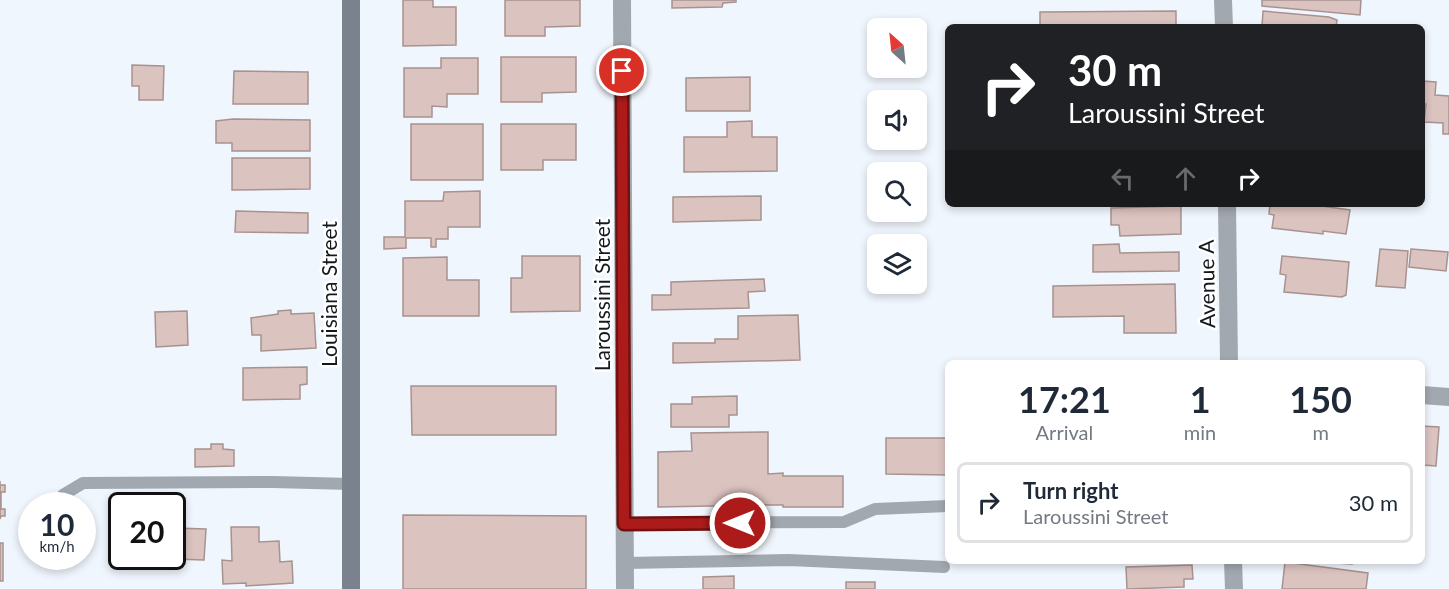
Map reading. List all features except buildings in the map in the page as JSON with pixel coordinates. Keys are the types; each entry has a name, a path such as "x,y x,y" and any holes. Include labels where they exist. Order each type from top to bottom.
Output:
{"main road":[{"name":"Louisiana Street","path":"351,0 351,589"}],"street":[{"name":"Laroussini Street","path":"622,0 625,589"},
{"path":"1223,0 1224,24"},
{"name":"Avenue A","path":"1227,207 1229,360"},
{"path":"1425,395 1449,397"},
{"path":"1233,564 1234,589"}],"lane":[{"path":"68,492 83,483 351,484"},
{"path":"624,524 844,522 875,509 945,506"},
{"path":"625,563 789,560 944,567"}],"route":[{"path":"622,71 624,524 740,523"}]}
